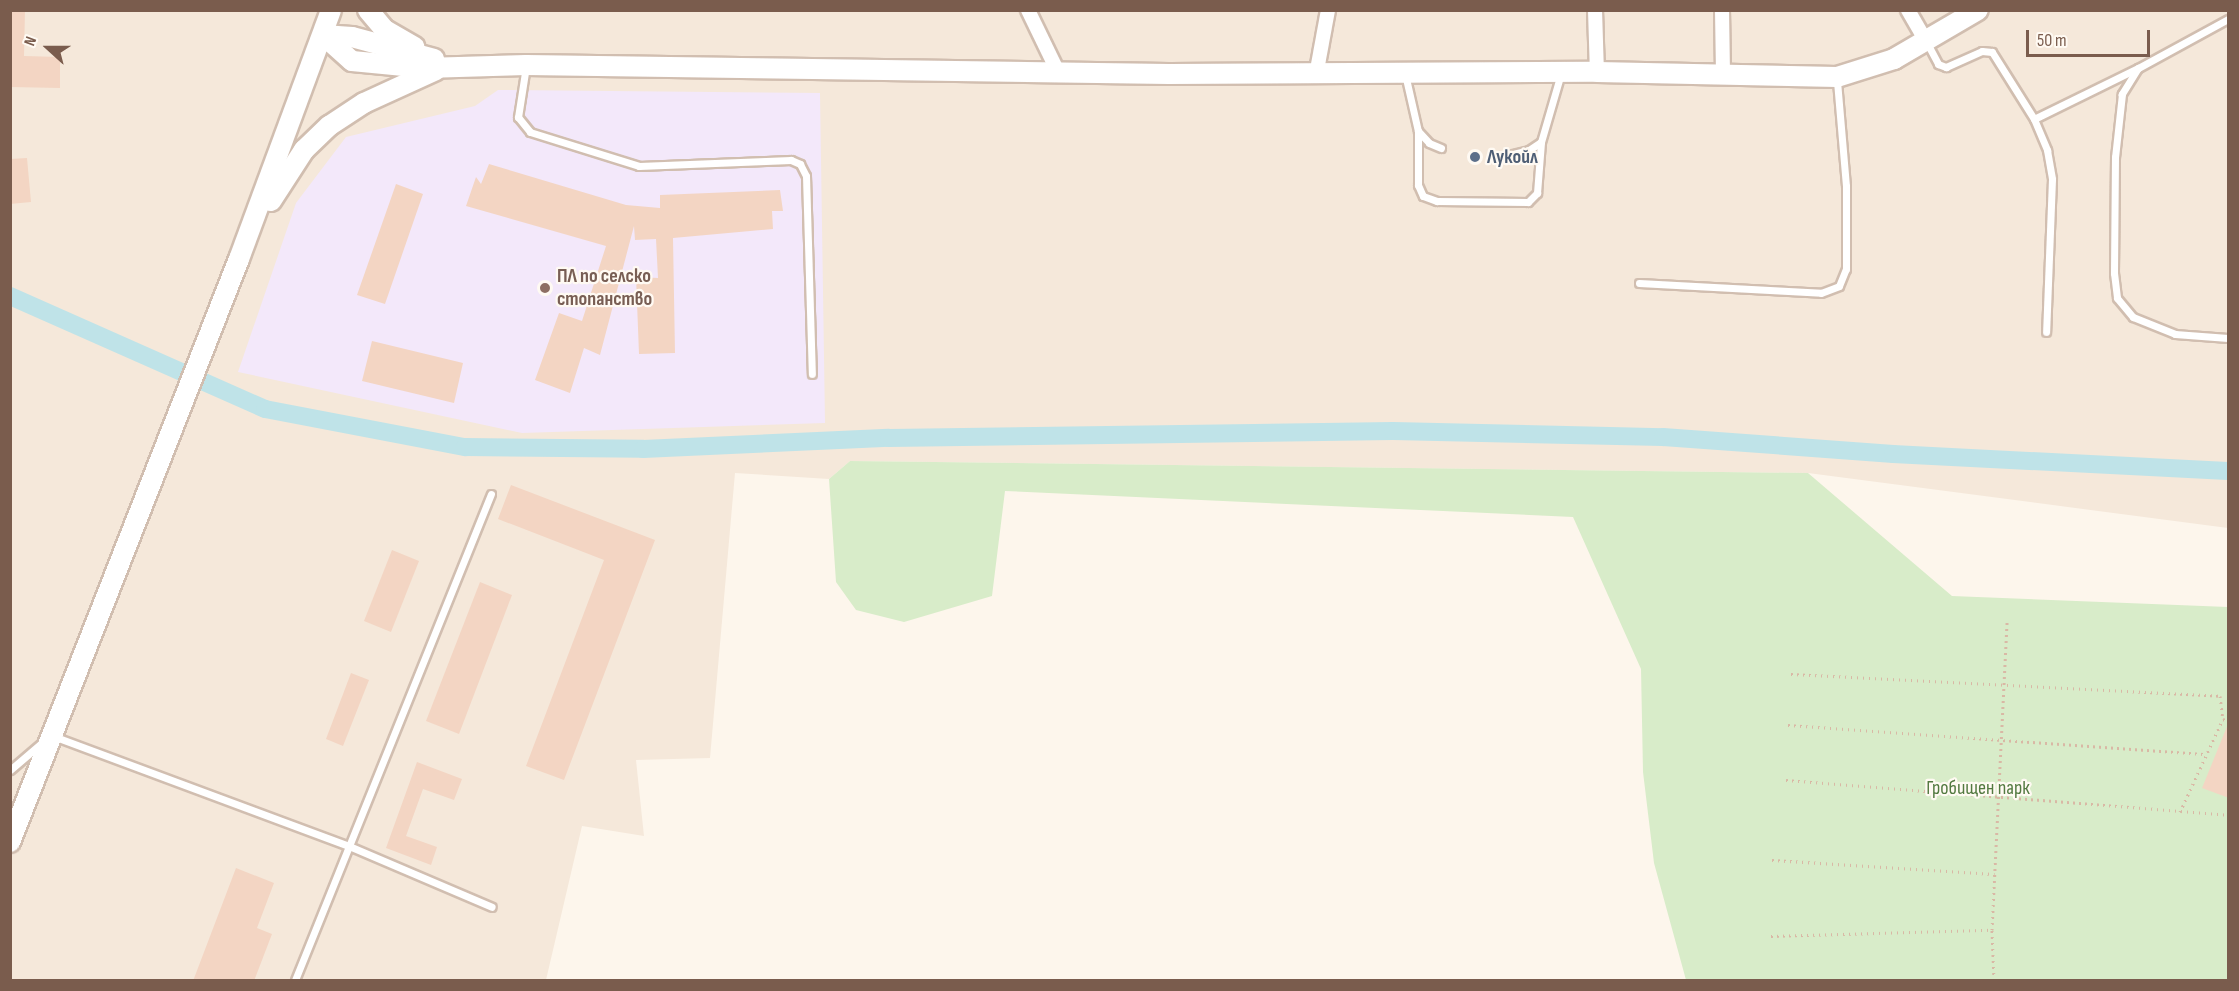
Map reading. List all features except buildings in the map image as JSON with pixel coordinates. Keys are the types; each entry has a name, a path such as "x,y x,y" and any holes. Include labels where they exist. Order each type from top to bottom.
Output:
{"main road":[{"path":"10,842 204,342 239,259 331,10"},
{"path":"368,10 385,30 444,63"},
{"path":"323,35 343,56 363,64 1057,70 1169,74 1317,70 1406,74 1597,72 1837,77 1894,59 1978,10"},
{"path":"239,259 284,179 312,142 364,103 444,63"}],"street":[{"path":"1028,10 1057,70"},
{"path":"1317,70 1328,10"},
{"path":"1594,10 1597,72"},
{"path":"1722,10 1723,74"},
{"path":"1908,10 1926,41"}],"lane":[{"path":"2034,119 2138,68 2229,19"},
{"path":"1926,41 1938,64 1946,67 1982,51 1992,52 2034,119 2047,150 2052,179 2046,332"},
{"path":"526,65 518,117 530,132 639,166 791,160 800,164 806,176 812,374"},
{"path":"2138,68 2122,94 2115,157 2116,298 2133,317 2175,334 2229,338"},
{"path":"1406,74 1418,131 1418,185 1423,196 1437,201 1528,202 1539,186 1541,142 1561,73"},
{"path":"1640,282 1821,293 1839,286 1846,269 1846,186 1837,77"},
{"path":"1418,131 1429,143 1441,148"},
{"path":"1513,154 1529,150 1541,142"},
{"path":"295,981 490,494"},
{"path":"10,770 51,736 349,846 492,907"}],"path":[{"path":"1994,981 1992,930 2007,620"},
{"path":"1791,674 2220,696 2223,719 2181,812"},
{"path":"2223,719 2229,721"},
{"path":"1788,725 2207,754"},
{"path":"1786,780 2229,816"},
{"path":"1772,860 1995,874"},
{"path":"1772,936 1992,930"}],"shaded area":[{"path":"10,11 2228,11 2228,528 1808,473 850,461 829,479 735,473 710,758 636,760 644,836 582,826 546,980 11,980"},
{"name":"ПЛ по селско стопанство","path":"498,90 820,93 825,423 522,433 238,372 296,203 346,137 475,106"}],"green space":[{"name":"Гробищен парк","path":"850,461 1808,473 1952,596 2228,607 2228,980 1686,980 1654,863 1643,772 1641,669 1573,517 1005,491 992,596 904,622 856,610 836,582 829,479"}],"waterway":[{"path":"10,296 265,409 465,447 643,449 889,438 1393,431 1663,437 1893,454 2228,471"}],"place":[{"name":"Лукойл","path":"1475,157"},
{"name":"ПЛ по селско стопанство","path":"545,288"}]}
